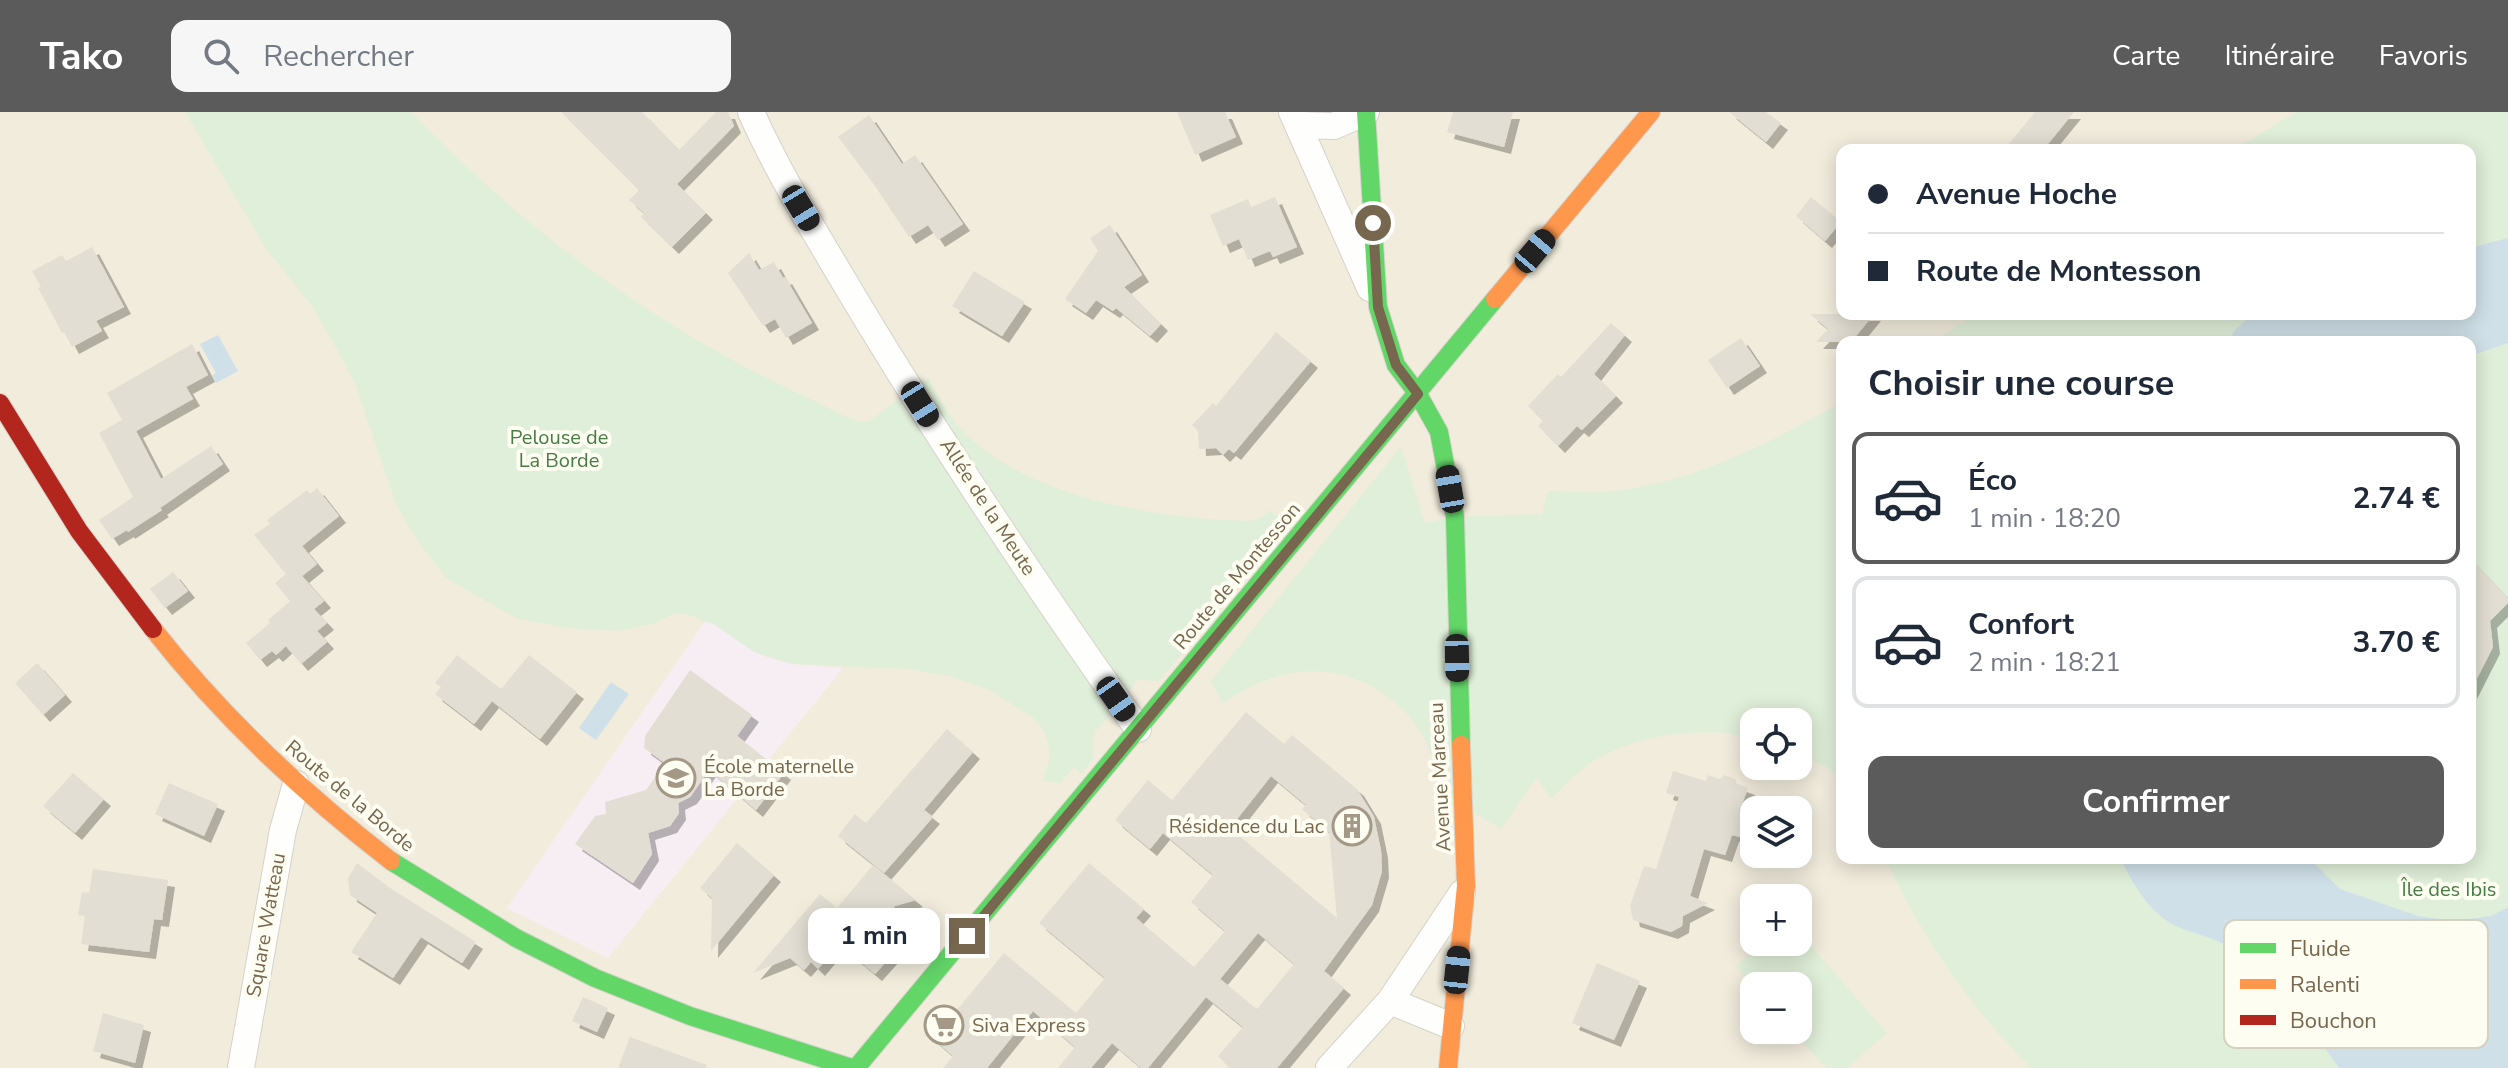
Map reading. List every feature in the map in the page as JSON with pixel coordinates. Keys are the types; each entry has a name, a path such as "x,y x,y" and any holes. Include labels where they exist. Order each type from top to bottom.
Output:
{"street":[{"name":"Allée de la Meute","path":"751,112 786,183 876,335 964,473 1138,729"},
{"path":"1295,119 1334,126 1366,112"},
{"name":"Avenue Marceau","path":"1366,112 1378,307 1396,365 1418,394 1439,432 1455,517 1466,886 1448,1068"},
{"name":"Route de Montesson","path":"854,1068 1651,112"},
{"path":"1295,119 1378,307"},
{"name":"Route de la Borde","path":"0,403 72,521 135,606 210,697 296,784 391,862 496,928 595,979 708,1023 854,1068"},
{"name":"Square Watteau","path":"241,1068 283,830 296,784"},
{"path":"1329,1068 1390,1001 1466,886"},
{"path":"1390,1001 1451,1026"}],"shaded area":[{"path":"0,112 2508,112 2508,1068 0,1068"},
{"path":"2508,238 2508,343 2476,354 2476,336 2232,336 2246,320 2476,320 2476,246"},
{"path":"218,335 238,371 216,383 212,375 216,373 200,344"},
{"name":"École maternelle La Borde","path":"706,620 766,657 792,664 843,668 608,958 507,908"},
{"path":"611,682 629,694 596,740 579,728"},
{"path":"2123,864 2315,864 2340,889 2418,916 2448,920 2224,920 2224,944 2172,924 2153,909"},
{"path":"2508,907 2508,1068 2339,1068 2324,1048 2488,1048 2488,920 2463,920 2491,916"}],"green space":[{"name":"Pelouse de La Borde","path":"185,112 411,112 488,187 615,287 706,345 846,417 869,421 928,378 956,423 988,453 1020,472 1057,488 1135,509 1213,519 1249,521 1260,518 1270,510 1287,526 1159,681 1138,680 1095,732 1093,758 1082,774 1074,767 1060,783 1043,781 1049,761 1049,746 1044,731 1035,719 990,690 952,677 910,669 792,664 754,652 715,625 690,615 674,613 656,623 616,631 569,628 518,619 446,578 413,534 395,501 356,386 342,358 313,307 267,250"},
{"name":"Île des Ibis","path":"2297,112 2508,112 2508,1068 2032,1068 1988,1022 1949,970 1888,864 2476,864 2476,336 1943,336 1966,320 2476,320 2476,144 2243,144"},
{"path":"1836,405 1836,775 1812,760 1812,708 1740,708 1740,735 1692,732 1629,745 1592,762 1551,799 1537,777 1501,829 1465,807 1439,803 1433,762 1419,729 1405,711 1369,685 1327,672 1305,672 1267,680 1222,703 1211,681 1401,447 1425,523 1455,517 1542,514 1548,491 1607,492 1645,486 1704,469 1761,445"},
{"path":"1812,947 1887,1033 1847,1068 1826,1068 1805,1044 1812,1044 1812,972 1741,972 1736,966 1747,956 1812,956"}],"building":[{"path":"561,112 642,112 679,150 716,112 728,112 734,126 677,184 706,213 672,247 641,217 644,213 629,200 639,190"},
{"path":"1177,112 1225,112 1236,137 1195,155"},
{"path":"1453,112 1513,112 1504,147 1447,132"},
{"path":"1729,112 1766,112 1781,123 1766,142"},
{"path":"2035,112 2074,112 2048,144 2009,144"},
{"path":"869,115 902,164 915,155 963,224 938,240 928,225 909,237 838,137"},
{"path":"1275,197 1297,247 1273,257 1270,251 1248,260 1239,239 1223,246 1210,215 1248,199 1251,207"},
{"path":"1811,197 1836,218 1836,228 1825,241 1796,216"},
{"path":"1110,225 1142,275 1124,287 1161,324 1150,336 1116,308 1113,311 1096,300 1086,313 1065,299 1098,251 1090,238"},
{"path":"92,247 124,307 96,321 102,331 72,347 38,288 41,287 32,271 62,255 66,261"},
{"path":"749,253 759,270 774,262 812,323 786,338 775,319 763,326 728,273"},
{"path":"974,271 1025,302 1002,336 952,306"},
{"path":"1810,314 1836,314 1836,320 1869,320 1856,336 1836,336 1836,342 1816,342 1828,329"},
{"path":"1611,323 1625,335 1594,374 1616,396 1582,430 1577,426 1558,446 1538,426 1543,420 1528,406 1558,374 1561,377"},
{"path":"1276,332 1311,361 1234,453 1229,449 1223,455 1216,448 1199,449 1198,431 1192,425 1213,403 1216,406"},
{"path":"1741,338 1760,366 1727,388 1708,360"},
{"path":"192,344 208,375 186,387 193,399 136,431 161,479 211,446 223,464 160,508 162,510 112,539 99,520 133,497 99,433 122,420 107,393"},
{"path":"317,488 339,516 302,546 317,564 302,576 324,601 314,609 327,623 317,631 327,642 301,664 286,646 276,655 272,651 260,660 246,643 290,601 275,583 286,574 254,535 270,524 267,520 307,490 310,494"},
{"path":"2476,564 2508,598 2508,603 2490,621 2493,647 2476,680"},
{"path":"173,572 188,591 165,608 150,589"},
{"path":"457,655 501,689 529,655 577,692 540,739 492,701 474,724 435,694 441,687 435,683"},
{"path":"37,663 65,695 43,715 15,683"},
{"path":"690,670 752,715 737,736 784,773 756,810 709,770 690,797 678,803 679,813 670,826 648,833 652,854 633,883 575,844 595,816 606,814 605,802 646,790 665,763 644,748 645,736"},
{"path":"1246,712 1284,744 1292,735 1357,789 1374,817 1382,871 1372,905 1324,971 1344,988 1277,1068 1230,1068 1218,1056 1243,1027 1206,997 1148,1068 1141,1068 1112,1043 1091,1068 1058,1068 1075,1047 1033,1011 987,1068 943,1068 953,1056 933,1039 1004,953 1076,1013 1105,978 1039,923 1089,863 1144,909 1136,918 1194,967 1225,931 1191,902 1213,875 1163,833 1150,849 1115,820 1148,780 1172,800","holes":["1271,776 1306,805 1302,809 1329,832 1337,918 1230,828","1258,933 1294,964 1257,1009 1220,979"]},
{"path":"947,729 973,752 924,810 933,817 884,873 838,836 855,814 866,823"},
{"path":"1673,771 1706,781 1708,775 1720,779 1724,775 1748,788 1745,796 1740,796 1740,837 1732,835 1725,855 1704,849 1690,896 1708,903 1683,916 1682,926 1671,932 1633,920 1630,906 1644,866 1656,869 1679,797 1666,793"},
{"path":"73,773 104,799 75,833 43,806"},
{"path":"169,783 218,804 204,836 155,814"},
{"path":"737,843 774,875 711,951 712,898 700,888"},
{"path":"357,863 390,888 476,942 462,963 421,937 393,978 351,952 377,913 350,895 348,878"},
{"path":"873,865 916,900 895,906 870,936 893,954 875,974 839,944 818,969 811,962 804,970 790,958 753,973 820,894 837,908"},
{"path":"93,869 168,880 162,920 154,919 149,952 81,944 85,916 78,915 82,892 89,893"},
{"path":"1597,963 1640,981 1614,1040 1572,1023"},
{"path":"583,997 608,1008 597,1032 572,1021"},
{"path":"103,1013 144,1025 135,1063 93,1051"},
{"path":"630,1037 707,1065 706,1068 618,1068"}],"traffic: fast":[{"path":"1366,112 1378,307 1396,365 1418,394 1439,432 1455,517 1461,745"},
{"path":"856,1068 1495,299"},
{"path":"391,861 516,938 595,978 690,1016 852,1068"}],"traffic: slow":[{"path":"1495,299 1651,112"},
{"path":"153,629 235,723 295,781 391,861"},
{"path":"1448,1068 1466,886 1461,745"}],"traffic: jam":[{"path":"0,403 79,531 153,629"}],"place":[{"name":"École maternelle La Borde","path":"676,778"},
{"name":"Résidence du Lac","path":"1352,826"},
{"name":"Siva Express","path":"944,1025"}],"route":[{"path":"967,936 1418,394 1396,365 1378,307 1373,223"}]}
